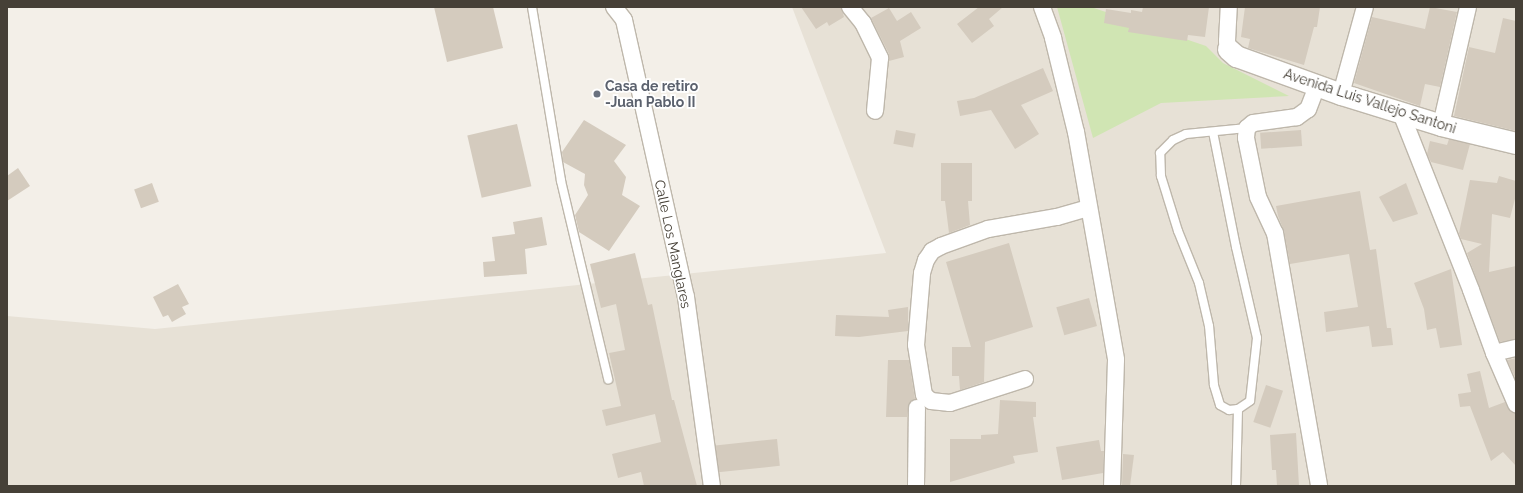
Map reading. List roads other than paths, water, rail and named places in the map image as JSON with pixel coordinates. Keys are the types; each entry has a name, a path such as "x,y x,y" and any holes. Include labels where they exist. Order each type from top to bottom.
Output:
{"street":[{"name":"Calle Los Manglares","path":"614,7 624,20 686,297 712,486"},
{"path":"850,7 862,23 880,58 875,111"},
{"path":"1042,7 1053,38 1076,132 1088,208 1116,360 1112,486"},
{"path":"1228,49 1229,7"},
{"path":"1341,94 1365,7"},
{"path":"1441,125 1468,7"},
{"name":"Avenida Luis Vallejo Santoni","path":"1228,49 1236,56 1341,94 1441,125 1516,143"},
{"path":"1317,86 1308,109 1297,118 1253,123 1247,128 1246,138 1258,197 1275,232 1319,486"},
{"path":"1401,113 1472,290 1494,353 1516,404"},
{"path":"1025,379 950,403 931,400 924,395 916,345 922,273 926,260 932,251 942,246 988,230 1057,217 1088,208"},
{"path":"1494,353 1516,348"},
{"path":"916,486 917,408"}],"lane":[{"path":"532,7 560,181 608,379"},
{"path":"1213,132 1236,247 1257,338 1250,401 1238,409 1229,410 1220,405 1214,385 1209,326 1199,283 1178,231 1161,176 1160,153 1173,140 1186,134 1247,128"},
{"path":"1236,486 1238,409"}],"place":[{"name":"Casa de retiro -Juan Pablo II","path":"597,94"}]}
